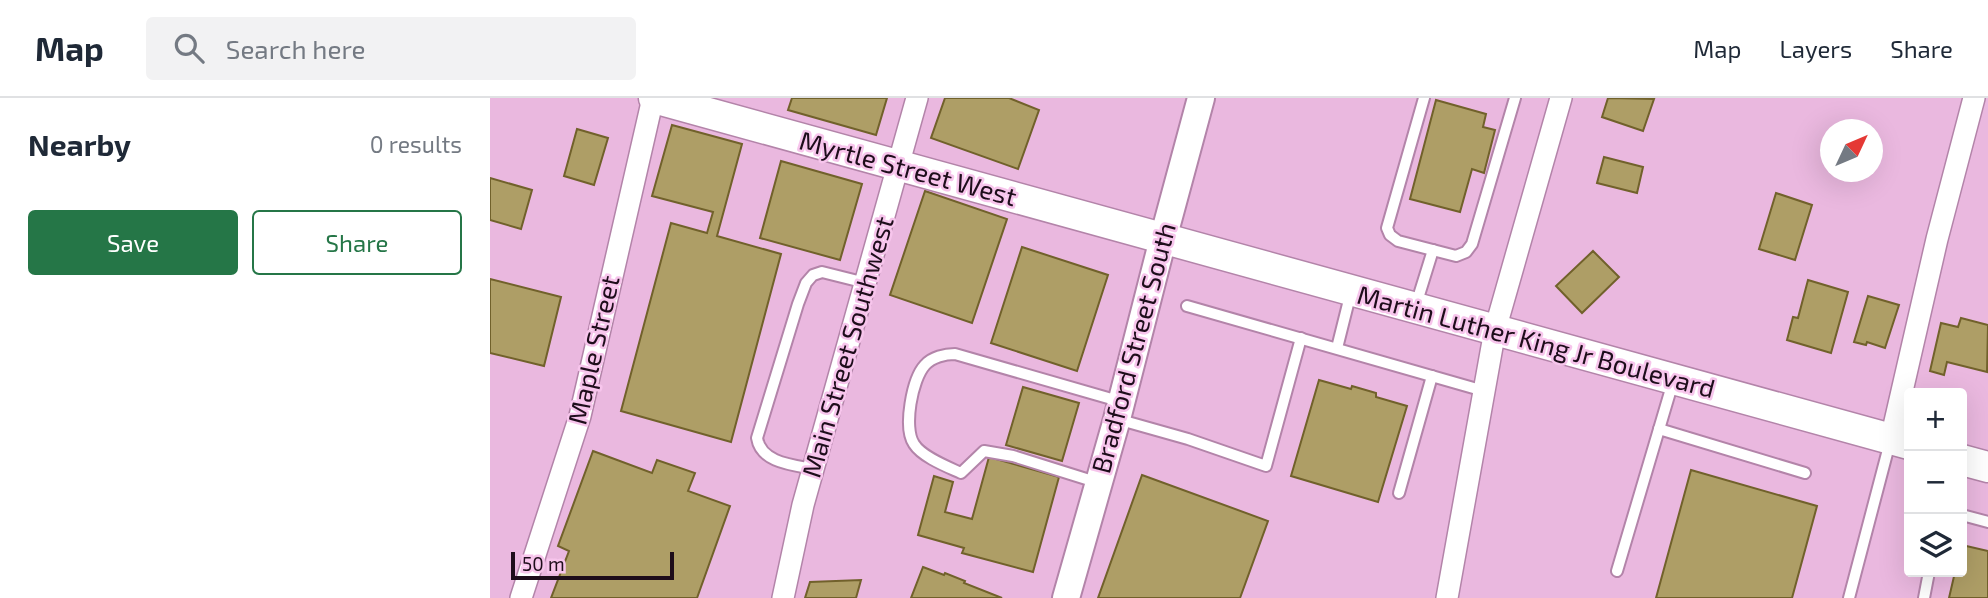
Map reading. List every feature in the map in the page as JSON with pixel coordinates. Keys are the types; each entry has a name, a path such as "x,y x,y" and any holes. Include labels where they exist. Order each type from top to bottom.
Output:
{"main road":[{"name":"Myrtle Street West","path":"653,98 1163,239"},
{"name":"Martin Luther King Jr Boulevard","path":"1163,239 1900,441"},
{"path":"1967,461 1988,467"}],"street":[{"name":"Maple Street","path":"521,598 580,416 653,98"},
{"name":"Main Street Southwest","path":"783,598 803,505 917,98"},
{"name":"Bradford Street South","path":"1066,598 1120,410 1201,98"},
{"path":"1900,441 1937,239 1974,98"},
{"path":"1447,598 1495,330 1556,99"}],"lane":[{"path":"1424,98 1387,228 1390,235 1398,241 1456,256 1466,252 1472,244 1515,98"},
{"path":"1415,308 1433,250"},
{"path":"814,469 781,462 765,455 758,447 757,438 806,283 813,275 822,272 866,283"},
{"path":"1338,348 1351,292"},
{"path":"1187,306 1484,391"},
{"path":"1099,483 1013,456 984,450 961,473 935,462 913,444 908,422 914,385 925,364 944,354 955,354 1120,410 1188,439 1266,466 1301,338"},
{"path":"1399,493 1432,376"},
{"path":"1617,571 1674,379"},
{"path":"1659,429 1805,473"},
{"path":"1849,598 1900,441"},
{"path":"1967,517 1988,522"},
{"path":"1924,598 1927,577"}],"building":[{"path":"792,98 887,98 876,135 788,110"},
{"path":"945,98 1009,98 1039,110 1018,169 931,138"},
{"path":"1608,98 1654,99 1643,131 1602,117"},
{"path":"1436,100 1486,114 1483,127 1495,130 1484,173 1472,169 1460,212 1410,199"},
{"path":"672,125 742,144 717,236 781,254 731,442 621,411 671,223 707,233 713,212 652,196"},
{"path":"577,129 608,138 594,185 564,176"},
{"path":"1604,157 1643,167 1637,193 1597,183"},
{"path":"781,161 862,184 840,260 760,238"},
{"path":"490,178 532,190 521,229 490,220"},
{"path":"925,191 1007,219 972,323 890,295"},
{"path":"1776,193 1812,205 1795,260 1759,249"},
{"path":"1022,247 1108,275 1077,371 991,343"},
{"path":"1593,251 1619,277 1582,313 1556,286"},
{"path":"490,279 561,297 544,366 490,353"},
{"path":"1808,280 1848,292 1831,353 1787,340 1793,317 1798,318"},
{"path":"1868,296 1899,305 1885,348 1867,342 1866,345 1854,342"},
{"path":"1961,318 1988,325 1987,372 1947,362 1944,375 1930,371 1941,323 1958,327"},
{"path":"1319,380 1376,393 1376,397 1407,406 1378,502 1291,476"},
{"path":"1023,387 1079,403 1062,461 1006,445"},
{"path":"593,451 652,473 657,460 695,473 688,491 730,506 697,598 551,598 569,551 558,546"},
{"path":"989,457 1059,477 1033,572 962,553 964,548 918,535 934,476 953,482 945,512 972,519"},
{"path":"1691,470 1817,506 1792,598 1656,598"},
{"path":"1142,475 1268,521 1240,598 1098,598"},
{"path":"1967,546 1988,551 1988,598 1949,598 1954,577 1967,577"},
{"path":"923,567 944,575 945,573 1002,598 911,598"},
{"path":"861,580 856,598 805,598 810,582"}]}
